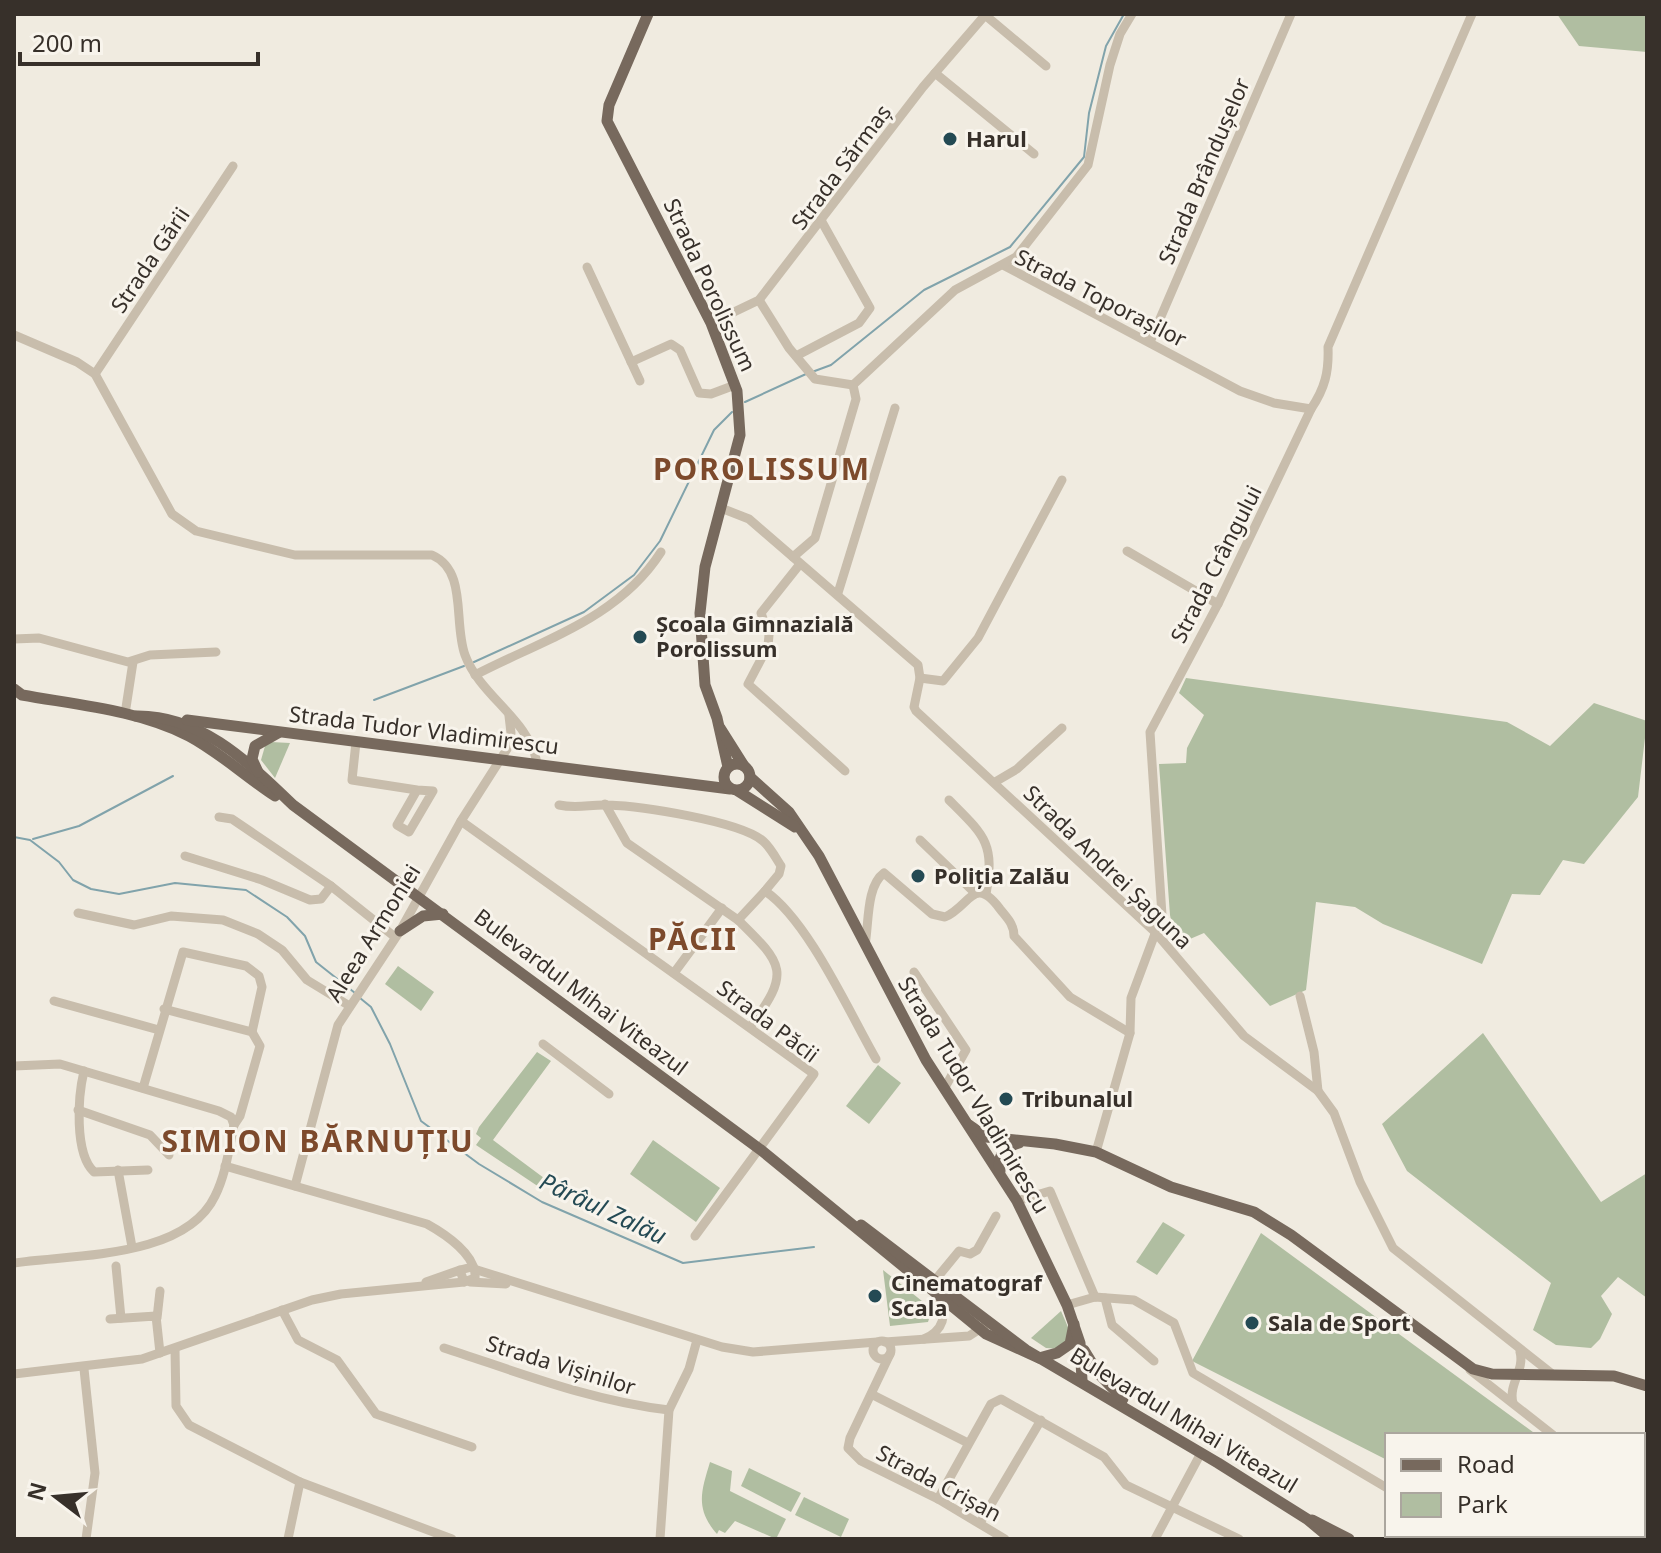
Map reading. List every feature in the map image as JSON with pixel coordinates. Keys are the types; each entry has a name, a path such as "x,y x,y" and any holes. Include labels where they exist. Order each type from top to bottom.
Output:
{"main road":[{"name":"Strada Porolissum","path":"648,14 609,105 607,121 711,323 735,385 740,435 705,567 700,613 705,685 719,727 727,769 724,782 734,790"},
{"name":"Bulevardul Mihai Viteazul","path":"17,694 130,715 171,717 210,735 293,805"},
{"name":"Bulevardul Mihai Viteazul","path":"130,715 183,734 293,805 761,1150 934,1293 1018,1351 1082,1380 1307,1519 1349,1539"},
{"name":"Strada Tudor Vladimirescu","path":"171,717 734,790 779,815 808,839"},
{"name":"Strada Porolissum","path":"719,727 747,771"},
{"name":"Strada Tudor Vladimirescu","path":"183,734 210,735 241,728"},
{"path":"261,776 252,759 255,746 266,737 281,732"},
{"path":"210,735 211,751"},
{"path":"697,784 727,769 747,771 746,788 734,790"},
{"name":"Strada Tudor Vladimirescu","path":"747,771 779,800 808,839 944,1089 1017,1201 1074,1324 1080,1343 1082,1380"},
{"path":"398,934 423,916 443,914"},
{"path":"969,1125 986,1137 1096,1152 1171,1187 1266,1218 1461,1363 1483,1372 1622,1377 1647,1386"},
{"path":"989,1154 989,1142 1005,1140"},
{"path":"1000,1172 999,1159 1004,1150 1017,1143 1033,1141"},
{"name":"Bulevardul Mihai Viteazul","path":"843,1215 888,1242 936,1279 985,1326"},
{"path":"1039,1358 1057,1353 1070,1344 1074,1324"},
{"path":"1080,1343 1098,1373 1144,1417"},
{"name":"Bulevardul Mihai Viteazul","path":"1307,1519 1331,1539"}],"street":[{"path":"1003,265 1016,257 1088,165 1110,65 1132,14"},
{"name":"Strada Brândușelor","path":"1150,342 1291,14"},
{"name":"Strada Crângului","path":"1096,1152 1130,1033 1131,998 1162,915 1163,887 1150,732 1218,604 1311,409 1323,391 1329,370 1328,347 1472,14"},
{"name":"Strada Sărmaș","path":"711,323 759,300 935,73 985,15"},
{"path":"985,15 1046,66"},
{"path":"935,73 1034,154"},
{"name":"Strada Gării","path":"95,374 233,166"},
{"path":"796,356 859,323 870,308 822,222"},
{"name":"Strada Toporașilor","path":"853,385 955,290 1003,265 1240,391 1274,403 1311,409"},
{"path":"587,267 640,381"},
{"path":"759,300 815,379 853,385 856,399 815,538 761,613 769,635 768,646 748,684 845,771"},
{"path":"14,335 77,362 95,374 172,514 196,531 295,555 432,555 445,561 454,579 465,656 473,672 532,746 537,763"},
{"path":"631,362 671,344 680,350 699,393 711,394 735,385"},
{"path":"838,593 895,408"},
{"path":"721,508 749,519 838,593 918,665 920,678 943,681 978,638 1043,510 1062,480"},
{"path":"1127,551 1218,604"},
{"path":"473,672 590,621 642,580 661,552"},
{"path":"14,639 39,638 133,662 150,655 216,652"},
{"path":"130,715 133,662"},
{"name":"Strada Andrei Șaguna","path":"920,678 914,707 916,711 1155,932 1244,1036 1318,1091 1334,1113 1360,1182 1393,1248 1518,1349 1555,1374"},
{"path":"501,759 510,742 508,715"},
{"path":"995,782 1017,769 1062,728"},
{"path":"356,742 352,780 433,791 409,832 397,825 417,790"},
{"name":"Aleea Armoniei","path":"295,1186 338,1025 350,1002 398,934 461,821 501,759"},
{"path":"949,800 973,824 990,850 992,866 986,894"},
{"path":"605,804 627,843 738,920 774,955 777,971 767,1005 750,1027"},
{"path":"559,805 580,809 605,804 726,824 764,841 781,866 779,874 738,920"},
{"path":"219,817 232,819 398,934"},
{"name":"Strada Păcii","path":"461,821 814,1074 695,1236"},
{"path":"920,840 975,893 986,894 1014,927 1014,936 1070,997 1130,1033"},
{"path":"185,856 251,876 310,900 321,899 331,886"},
{"path":"865,945 873,891 877,877 884,873 932,914 945,917 975,893"},
{"path":"765,891 800,926 876,1059"},
{"path":"674,973 722,908"},
{"path":"78,913 134,925 171,916 223,920 258,934 282,950 307,980 350,1002"},
{"path":"14,1263 157,1244 203,1215 215,1196 260,1046 252,1032 262,987 259,976 246,966 185,951 180,954 143,1088"},
{"path":"914,972 966,1050 944,1089"},
{"path":"1300,996 1314,1052 1318,1091"},
{"path":"54,1001 159,1030"},
{"path":"164,1009 252,1032"},
{"path":"543,1044 609,1094"},
{"path":"14,1066 60,1064 219,1111 231,1117 234,1125"},
{"path":"84,1071 78,1110 87,1165 94,1172 148,1170"},
{"path":"78,1110 150,1135 169,1155"},
{"path":"225,1166 419,1222 454,1242 467,1269 467,1282"},
{"path":"118,1170 132,1247"},
{"path":"1017,1201 1050,1191 1112,1325 1154,1361"},
{"path":"936,1279 959,1251 970,1254 977,1250 996,1216"},
{"path":"116,1266 115,1318 157,1318"},
{"path":"467,1269 476,1276 467,1282"},
{"path":"419,1285 467,1269 697,1340 753,1352 858,1346 882,1349 969,1336 985,1326"},
{"path":"14,1374 84,1369 160,1353 282,1310 341,1294 467,1282 524,1286"},
{"path":"160,1291 157,1318 160,1353"},
{"path":"921,1341 936,1332 945,1315 934,1293"},
{"path":"1067,1305 1100,1297 1134,1300 1174,1323 1193,1373 1385,1487"},
{"path":"282,1310 298,1340 337,1360 376,1414 472,1447"},
{"path":"660,1539 669,1410 689,1369 697,1340"},
{"name":"Strada Vișinilor","path":"444,1348 600,1399 669,1410"},
{"path":"175,1349 176,1406 180,1417 189,1425 300,1482 452,1539"},
{"path":"882,1349 882,1373"},
{"name":"Strada Crișan","path":"882,1349 882,1373 848,1448 861,1461 938,1499 1005,1539"},
{"path":"1515,1405 1511,1394 1522,1361 1518,1349"},
{"path":"1461,1363 1550,1433"},
{"path":"84,1369 95,1473 86,1539"},
{"path":"873,1395 968,1443"},
{"path":"938,1499 994,1400 1001,1399 1111,1462 1116,1476 1126,1485 1239,1539"},
{"path":"980,1523 1041,1420"},
{"path":"1155,1539 1201,1453"},
{"path":"288,1539 300,1482"}],"green space":[{"path":"1557,14 1647,14 1647,52 1579,46"},
{"path":"1186,678 1507,722 1550,746 1594,703 1647,721 1638,797 1584,864 1563,860 1540,895 1512,894 1482,964 1383,924 1355,907 1316,902 1306,990 1270,1006 1204,933 1176,945 1170,915 1159,764 1186,763 1187,748 1204,715 1179,693"},
{"path":"271,742 290,743 275,778 261,760 265,746"},
{"path":"398,966 434,992 421,1011 385,984"},
{"path":"1483,1033 1601,1202 1647,1173 1647,1298 1618,1277 1601,1296 1612,1314 1600,1339 1591,1348 1556,1345 1533,1330 1551,1283 1407,1171 1382,1124"},
{"path":"537,1052 551,1061 493,1140 544,1178 539,1187 476,1145 481,1138 476,1134 479,1127"},
{"path":"878,1065 901,1083 869,1124 846,1106"},
{"path":"653,1140 720,1188 696,1222 630,1174"},
{"path":"1163,1222 1185,1235 1157,1275 1136,1262"},
{"path":"1261,1233 1534,1433 1385,1433 1385,1459 1192,1361"},
{"path":"883,1270 932,1309 928,1322 890,1326"},
{"path":"1061,1311 1071,1334 1061,1349 1046,1348 1031,1338"},
{"path":"710,1462 732,1471 730,1491 786,1519 776,1539 735,1521 725,1533 719,1530 717,1534 705,1516 702,1500"},
{"path":"749,1468 801,1493 791,1512 741,1486"},
{"path":"804,1497 849,1519 841,1537 795,1515"}],"waterway":[{"path":"812,372 831,365 924,290 1010,247 1084,157 1089,113 1106,46 1124,14"},
{"path":"745,402 806,374"},
{"path":"474,662 584,612 634,575 660,541 714,430 732,412"},
{"path":"374,700 464,666"},
{"path":"33,839 79,826 173,776"},
{"name":"Pârâul Zalău","path":"14,837 30,840 59,862 73,880 91,889 119,894 175,883 246,890 287,917 305,936 316,962 355,993"},
{"name":"Pârâul Zalău","path":"360,998 371,1007 390,1044 421,1121 479,1164 542,1202 683,1263 814,1247"}],"place":[{"name":"Harul","path":"950,139"},
{"name":"Școala Gimnazială Porolissum","path":"640,637"},
{"name":"Poliția Zalău","path":"918,876"},
{"name":"Tribunalul","path":"1006,1099"},
{"name":"Cinematograf Scala","path":"875,1296"},
{"name":"Sala de Sport","path":"1252,1323"}],"district":[{"name":"POROLISSUM","path":"762,470"},
{"name":"PĂCII","path":"693,940"},
{"name":"SIMION BĂRNUȚIU","path":"318,1142"}]}
